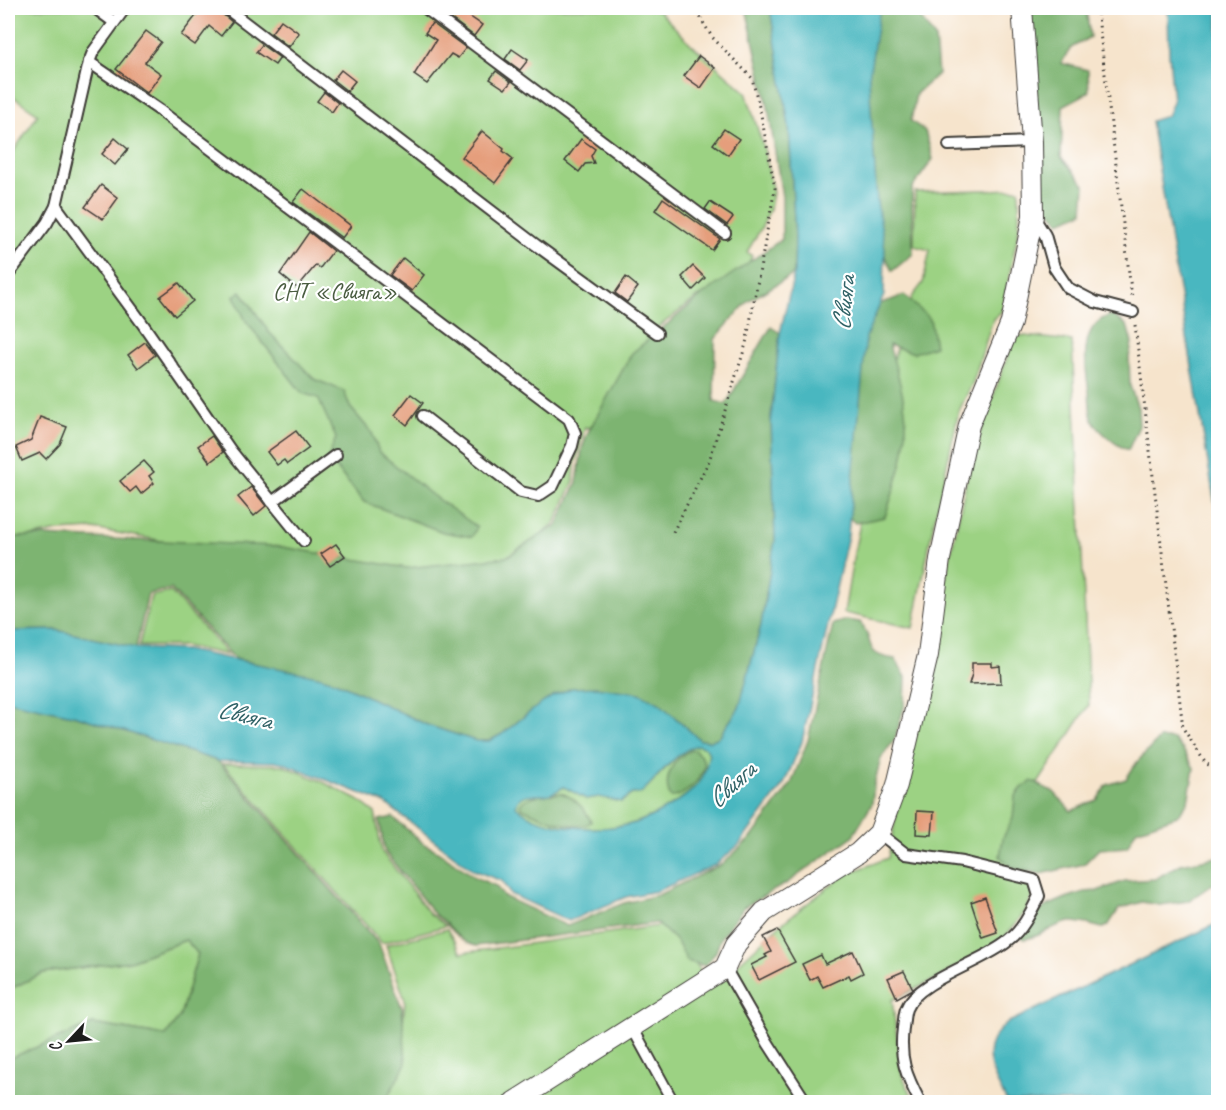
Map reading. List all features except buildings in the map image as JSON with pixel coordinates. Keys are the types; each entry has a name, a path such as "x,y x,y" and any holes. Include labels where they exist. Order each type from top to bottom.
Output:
{"street":[{"path":"514,1102 724,968 736,944 764,912 858,853 879,833 897,785 928,655 940,559 969,425 1011,323 1033,216 1032,142 1023,8"}],"lane":[{"path":"95,8 114,22"},
{"path":"8,275 47,223 56,206 89,62 93,52 125,8"},
{"path":"226,8 536,245 657,333"},
{"path":"425,8 725,234"},
{"path":"89,62 159,110 549,405 568,420 575,433 572,446 552,486 538,496 521,492 423,416"},
{"path":"950,146 1032,142"},
{"path":"56,206 142,323 231,451 304,541"},
{"path":"1033,216 1045,235 1054,267 1068,288 1095,302 1133,312"},
{"path":"272,502 336,455"},
{"path":"879,833 906,855 962,862 1034,880 1040,896 1011,940 917,993 906,1009 901,1041 904,1071 920,1102"},
{"path":"724,968 806,1102"},
{"path":"632,1027 673,1102"}],"path":[{"path":"673,532 709,461 746,344 775,188 752,78 712,37 701,19 699,8"},
{"path":"1097,8 1183,728 1206,764 1218,768"}],"green space":[{"name":"СНТ «Свияга»","path":"8,8 649,8 658,10 691,44 746,92 764,149 773,193 770,209 747,252 752,256 741,278 698,297 656,329 597,422 589,428 585,427 575,464 574,481 555,523 509,561 406,573 301,574 153,539 93,529 59,531 8,541 8,160 38,114 8,93"},
{"path":"746,8 770,8 789,126 795,237 794,274 748,301 715,339 714,401 726,404 771,327 780,333 771,418 775,540 761,625 739,708 719,737 711,741 700,740 659,703 553,696 502,734 489,741 476,741 427,725 335,681 235,659 171,589 148,594 136,648 56,630 8,631 8,537 43,536 276,546 407,568 506,557 557,525 577,482 582,449 587,434 632,353 705,293 782,239 782,197 768,107"},
{"path":"872,8 920,8 916,12 935,38 938,74 916,94 911,121 925,131 933,159 912,188 913,254 892,271 868,220 851,21"},
{"path":"1027,8 1086,8 1090,37 1071,48 1061,63 1088,70 1089,92 1063,106 1061,157 1085,185 1083,212 1060,222 1036,195"},
{"path":"1019,189 1019,228 1002,311 993,319 973,382 959,411 913,628 844,613 894,356 912,297 923,283 930,250 914,246 915,192"},
{"path":"241,291 269,332 314,379 344,391 350,407 372,433 379,452 432,495 477,527 472,537 443,532 364,502 328,458 336,438 318,398 302,393 246,321 234,296"},
{"path":"904,295 930,319 935,346 914,353 889,345 905,409 904,453 885,517 855,523 830,499 864,310"},
{"path":"1111,315 1127,325 1132,343 1129,357 1130,386 1138,408 1139,426 1128,450 1113,442 1099,429 1090,410 1086,370 1088,337 1100,320"},
{"path":"1015,335 1072,341 1089,705 1024,805 1029,884 1033,896 1025,912 1005,937 938,978 892,1000 902,1075 915,1102 370,1102 400,1061 405,1000 386,945 447,929 461,953 673,924 709,985 741,961 781,924 844,875 888,858 910,742 941,648 944,586 971,459"},
{"path":"171,592 228,655 185,646 139,646 151,596"},
{"path":"846,620 860,622 873,651 884,657 895,659 906,677 905,704 895,739 881,758 872,804 853,836 787,883 744,907 721,937 716,952 705,966 687,961 677,942 657,923 476,946 463,940 435,915 385,852 379,820 393,817 424,844 475,877 496,886 503,896 567,926 624,903 658,895 722,864 752,837 791,784 808,740 833,624"},
{"path":"8,701 77,716 218,761 379,944 402,1008 406,1063 385,1102 8,1102 10,1058 93,1024 166,1036 180,1016 198,954 186,940 130,961 43,973 8,990"},
{"path":"1159,739 1173,739 1194,768 1188,802 1177,816 1136,830 1127,847 1099,849 1084,864 1041,874 1014,868 1000,857 1003,838 1013,818 1015,797 1022,788 1032,781 1054,792 1071,811 1097,800 1107,785 1126,779 1137,762"},
{"path":"698,745 706,748 709,754 701,780 678,801 636,823 600,828 569,827 539,820 516,806 525,795 550,793 564,787 586,799 599,797 621,802 647,787 689,747"},
{"path":"695,750 702,757 704,768 702,774 693,786 675,797 670,797 667,783 671,769 679,758"},
{"path":"223,764 282,765 358,800 375,813 382,852 430,914 446,926 382,943"},
{"path":"560,793 578,804 591,822 576,825 556,822 522,808 520,805 527,798"},
{"path":"1218,857 1218,884 1213,884 1188,901 1160,905 1142,902 1119,909 1108,926 1103,928 1070,922 1030,938 1024,939 1019,935 1035,915 1045,907 1066,898 1084,892 1097,891 1125,881 1155,879 1181,864"},
{"path":"186,940 198,954 180,1016 166,1036 93,1024 10,1058 8,1063 8,990 43,973 130,961"}],"water":[{"name":"Свияга","path":"770,8 880,8 869,77 877,202 885,249 884,295 866,337 848,535 802,742 784,784 739,845 715,865 657,891 626,897 569,921 510,894 502,881 473,870 385,803 281,762 218,761 77,716 8,701 8,631 56,630 136,648 186,650 318,676 335,681 427,725 476,741 489,741 502,734 553,696 572,688 596,687 640,693 659,703 700,740 711,741 719,737 739,708 761,625 775,540 771,418 780,333 794,274 795,237 789,126","holes":["698,745 706,748 709,754 705,770 695,787 667,808 636,823 600,828 569,827 539,820 516,806 524,796 548,794 564,787 586,799 599,797 621,802 632,794 640,794 681,753"]},
{"path":"1168,8 1218,8 1218,523 1151,121 1167,116 1173,102"},
{"path":"1218,923 1218,1102 1007,1102 992,1070 989,1050 999,1031 1009,1022"}]}
